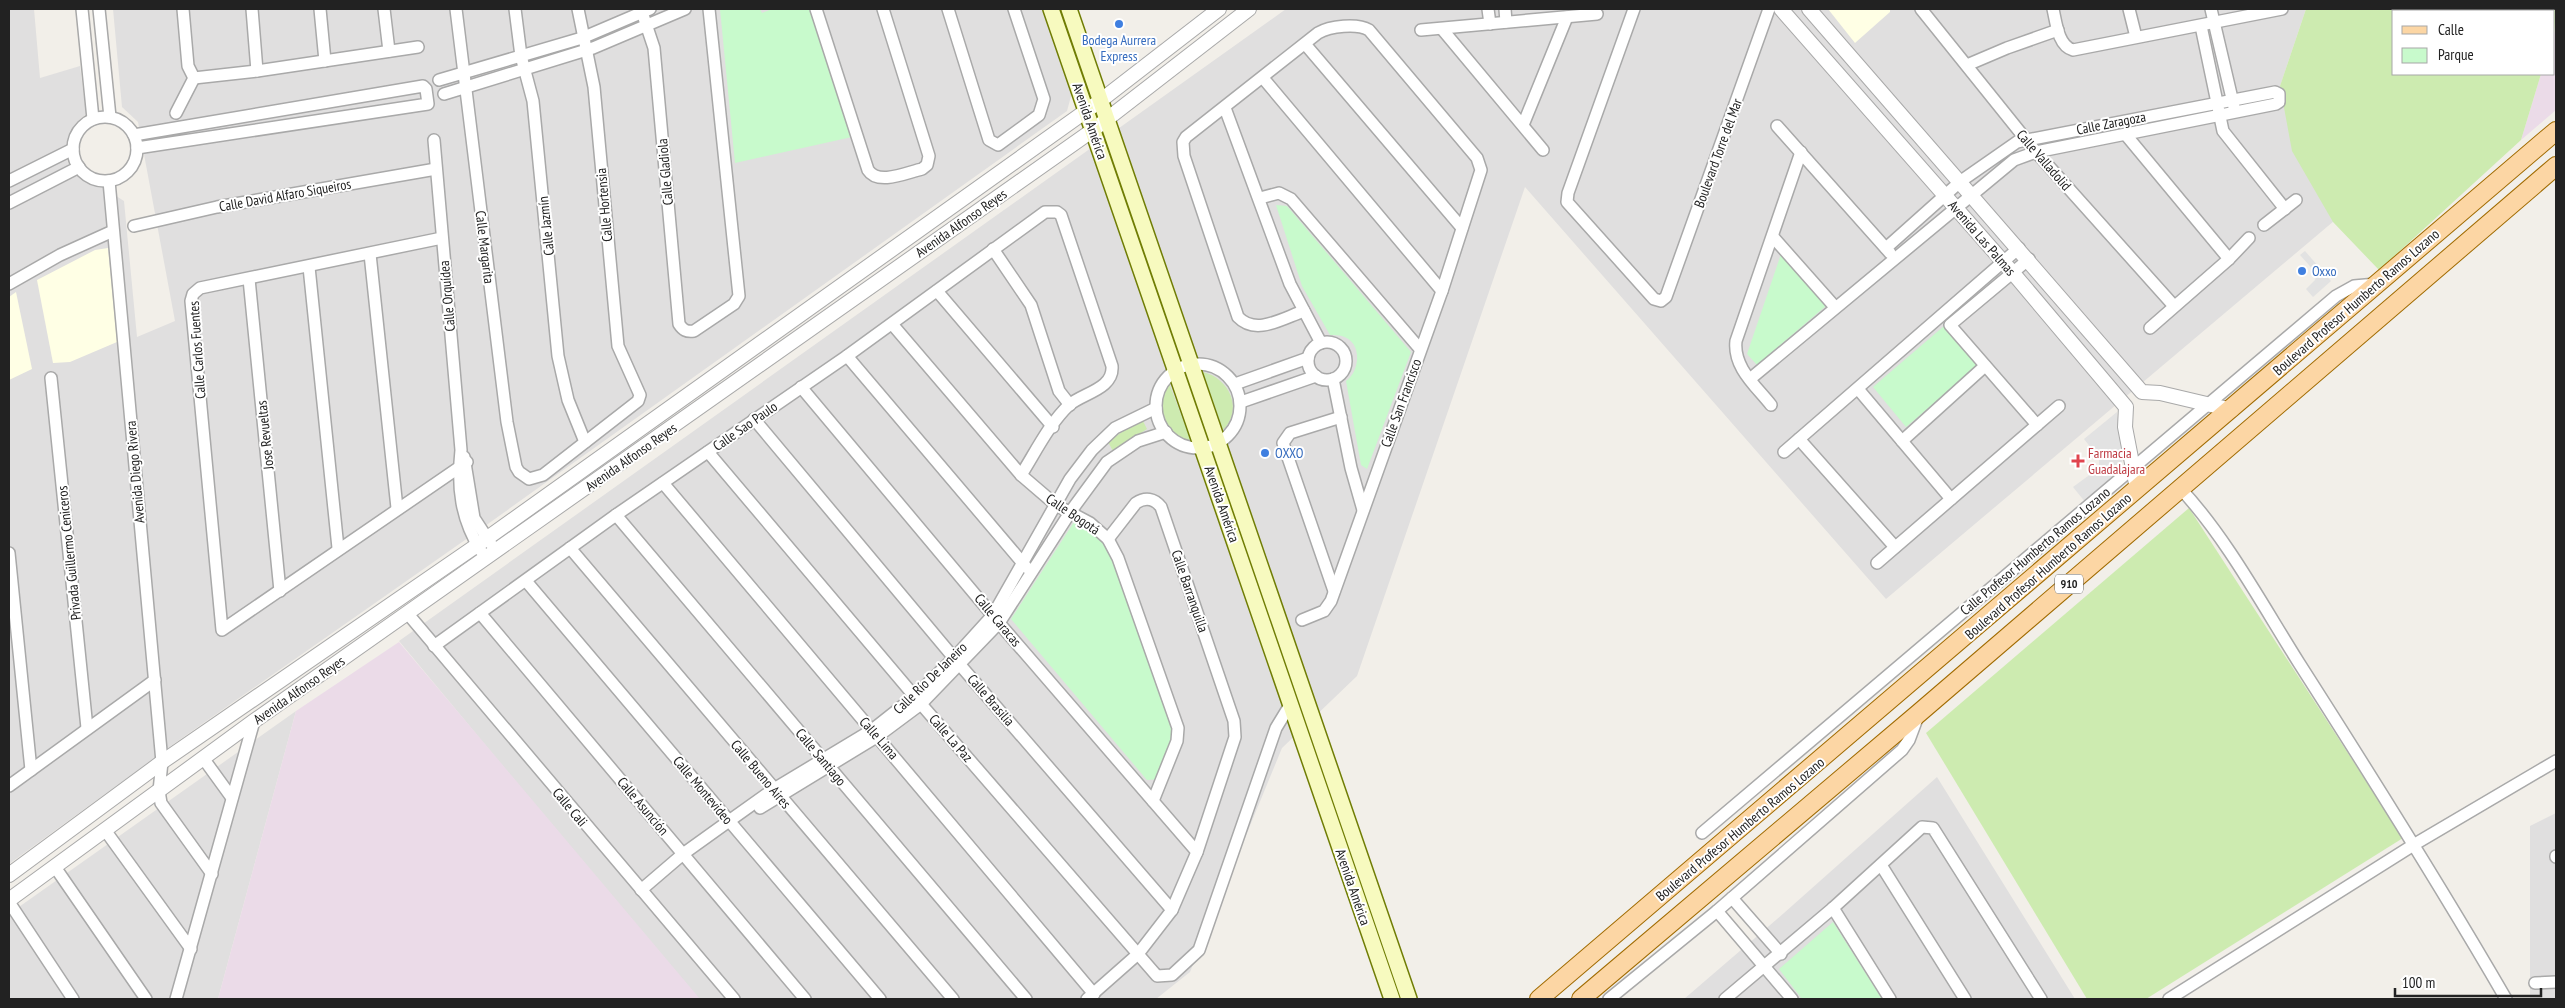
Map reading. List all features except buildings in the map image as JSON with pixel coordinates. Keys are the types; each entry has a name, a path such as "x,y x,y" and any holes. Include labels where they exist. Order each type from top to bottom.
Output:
{"main road":[{"name":"Avenida América","path":"1052,9 1392,999"},
{"name":"Avenida América","path":"1068,9 1108,119 1408,999"},
{"name":"Boulevard Profesor Humberto Ramos Lozano","path":"1539,999 2132,493 2232,410 2376,284 2556,131"},
{"name":"Boulevard Profesor Humberto Ramos Lozano","path":"1581,999 1919,713 2556,166"},
{"path":"2376,284 2384,284 2391,289 2395,297 2393,306"},
{"path":"2077,576 2069,567 2070,557 2118,516 2132,493"},
{"path":"1284,687 1301,681"}],"street":[{"path":"82,9 93,119"},
{"path":"99,9 103,65 110,117"},
{"path":"183,9 188,66 194,78"},
{"path":"252,9 257,71"},
{"path":"320,9 325,61"},
{"path":"384,9 389,51"},
{"name":"Calle Margarita","path":"456,9 508,422 516,467 519,472 529,479 543,475 585,442"},
{"name":"Calle Jazmín","path":"515,9 521,56 534,101 558,356 568,400 585,442"},
{"name":"Calle Hortensia","path":"578,9 582,38 587,50 594,87 618,346 623,360 638,386 640,398 585,442"},
{"path":"444,94 587,50 685,9"},
{"name":"Calle Gladiola","path":"644,10 646,26 654,48 679,324 682,329 689,332 694,331 738,301 739,290 709,9"},
{"path":"816,9 871,175 882,178 922,169 927,165 929,156 883,9"},
{"path":"948,9 989,140 995,144 1002,143 1039,115 1044,99 1014,9"},
{"name":"Avenida Alfonso Reyes","path":"9,875 162,762 481,541 1086,111 1219,9"},
{"name":"Avenida Alfonso Reyes","path":"9,901 254,721 1093,130 1249,9"},
{"path":"1488,9 1490,24"},
{"path":"1505,9 1506,22"},
{"name":"Boulevard Torre del Mar","path":"1634,9 1568,193 1569,207 1654,299 1661,301 1666,297 1770,9"},
{"name":"Avenida Las Palmas","path":"1781,9 2008,268 2126,407"},
{"name":"Avenida Las Palmas","path":"1809,9 2020,248 2142,392"},
{"name":"Calle Valladolid","path":"1921,9 2036,152 2174,306"},
{"path":"2053,9 2058,30 2064,44 2069,49 2078,50 2282,9"},
{"path":"2129,9 2136,37"},
{"path":"2211,9 2234,105"},
{"path":"439,80 582,38 644,10"},
{"path":"1421,30 1597,14"},
{"path":"1523,124 1567,17"},
{"name":"Calle San Francisco","path":"1302,620 1328,607 1442,291 1481,170 1477,158 1369,30 1360,26 1323,30 1305,44"},
{"path":"2201,26 2223,131 2285,209"},
{"path":"1442,29 1543,150"},
{"path":"1967,65 2058,30"},
{"path":"1304,311 1261,326 1245,324 1238,317 1182,149 1186,137 1305,44 1462,228"},
{"path":"194,78 257,71 418,47"},
{"path":"87,67 103,65"},
{"path":"176,112 194,78"},
{"path":"1263,78 1442,291"},
{"path":"134,135 425,88 428,104 137,148"},
{"name":"Calle Zaragoza","path":"1750,379 2014,160 2036,152 2126,135 2219,114 2234,105 2272,92 2277,92 2280,97 2279,102 2273,105 2234,105 2218,102 2025,139 2011,144 1961,181 1886,248"},
{"path":"1225,108 1260,198 1290,284 1321,343"},
{"path":"110,117 120,120 134,135 137,156 130,170 124,175 109,181 92,179 79,167 73,149 79,131 93,119 110,117"},
{"path":"1778,126 1894,258"},
{"path":"2126,135 2229,259"},
{"name":"Calle Orquídea","path":"434,140 461,450 474,518 481,541 491,555"},
{"path":"9,182 73,149"},
{"path":"1771,405 1736,359 1736,341 1801,152"},
{"path":"9,203 79,167"},
{"name":"Calle David Alfaro Siqueiros","path":"134,226 217,207 436,169"},
{"name":"Avenida Diego Rivera","path":"109,181 162,762 159,791"},
{"path":"1260,198 1279,193 1291,199 1420,349"},
{"path":"2264,225 2296,200"},
{"name":"Calle Sao Paulo","path":"434,646 616,515 847,356 1045,212 1057,212 1061,215 1112,366 1112,375 1106,383 1070,405"},
{"path":"9,284 60,255 113,231"},
{"path":"1773,237 1835,307"},
{"name":"Calle Carlos Fuentes","path":"280,591 222,630 192,297 200,288 249,280 442,238"},
{"path":"2150,328 2229,259 2249,238"},
{"path":"2020,248 2008,268 1950,325 2036,425"},
{"path":"993,249 1031,305 1060,391 1070,405 1052,427 1021,475"},
{"path":"370,254 397,508"},
{"path":"1784,452 1858,389 2008,268 2029,260"},
{"path":"309,267 338,548"},
{"name":"Jose Revueltas","path":"249,280 280,591"},
{"name":"Calle Profesor Humberto Ramos Lozano","path":"1702,833 2344,290 2354,286 2376,284"},
{"path":"937,291 1052,427"},
{"name":"Calle Bogotá","path":"892,324 1021,475 1056,505 1072,511 1108,538 1118,558 1178,728 1177,741 1153,801"},
{"path":"1235,384 1308,358 1315,346 1321,343 1334,343 1343,352 1345,365 1343,371 1332,379 1327,380 1316,376 1311,371 1308,358"},
{"path":"847,356 1027,568"},
{"path":"1204,363 1217,367 1227,374 1235,384 1241,402 1239,419 1231,433 1219,443 1203,448 1182,445 1166,432 1159,421 1156,408 1161,386 1176,370 1192,364 1204,363"},
{"path":"1902,441 1985,366"},
{"path":"1259,376 1265,393"},
{"path":"1241,402 1316,376"},
{"name":"Privada Guillermo Ceniceros","path":"51,378 87,728"},
{"path":"1332,379 1351,468 1363,510"},
{"name":"Calle Caracas","path":"801,387 996,619 1197,852"},
{"path":"1858,389 1951,499"},
{"path":"2132,493 2125,427 2126,407 2142,392 2160,393 2209,403 2232,410"},
{"path":"1877,562 2059,406"},
{"name":"Calle Río De Janeiro","path":"643,893 685,857 732,823 777,792 875,733 918,700 996,619 1027,568 1070,479 1092,450 1116,428 1156,408"},
{"path":"1334,591 1283,443 1290,433 1341,417"},
{"name":"Calle Brasilia","path":"754,419 957,661 1172,910"},
{"name":"Calle Río De Janeiro","path":"1027,568 1072,511 1107,462 1138,440 1166,432"},
{"path":"1799,439 1895,547"},
{"path":"1092,450 1107,462"},
{"name":"Calle La Paz","path":"708,452 918,700 1138,954 1151,972 1157,976 1167,977 1199,950 1276,728 1290,705"},
{"path":"280,591 338,548 463,464"},
{"name":"Calle Lima","path":"662,483 875,733 1091,996"},
{"path":"2180,488 2193,502 2239,570 2415,844 2506,999"},
{"name":"Calle Barranquilla","path":"1108,538 1136,503 1142,499 1153,500 1161,507 1234,721 1233,746 1197,852"},
{"name":"Calle Santiago","path":"616,515 1026,999"},
{"name":"Calle Bueno Aires","path":"570,548 954,999"},
{"path":"9,553 31,770"},
{"path":"2011,572 2024,587"},
{"name":"Calle Montevideo","path":"526,581 880,999"},
{"name":"Calle Asunción","path":"480,613 806,999"},
{"name":"Calle Cali","path":"408,614 734,999"},
{"path":"9,786 155,680"},
{"path":"1609,999 1717,911 1902,750 1919,713"},
{"path":"176,999 254,721"},
{"path":"203,758 232,798"},
{"path":"2169,999 2415,844 2556,761"},
{"path":"159,791 162,803 212,874"},
{"path":"1726,999 1781,954 1922,827 1933,828 2041,999"},
{"path":"105,830 191,949"},
{"path":"1091,996 1138,954 1172,910 1197,852"},
{"path":"1881,865 1965,999"},
{"path":"55,867 146,999"},
{"path":"1732,898 1781,954"},
{"path":"9,901 73,999"},
{"path":"1833,908 1890,999"},
{"path":"1717,911 1766,966 1792,999"},
{"path":"2535,983 2556,982"}],"shaded area":[{"path":"9,9 34,9 40,78 80,66 86,114 76,123 69,138 67,159 69,166 124,201 137,337 175,321 138,122 122,107 113,9 1048,9 1074,85 1067,111 485,526 175,743 9,864"},
{"path":"1286,9 2306,9 2280,86 2334,221 1886,599 1525,187 1357,676 1282,748 1190,972 1156,999 696,999 399,641"},
{"path":"1828,9 1890,9 1890,12 1855,43"},
{"path":"2556,26 2556,110 2521,140 2541,75 2555,75"},
{"path":"108,248 117,342 70,362 53,363 37,280 95,250"},
{"path":"2305,251 2331,281 2313,297 2306,289 2315,280 2317,274 2300,255"},
{"path":"16,292 32,369 9,380 9,297"},
{"path":"2117,412 2123,459 2117,476 2086,503 2073,487 2099,468 2099,458 2084,439"},
{"path":"399,642 700,999 218,999 296,711"},
{"path":"296,711 218,999 9,999 9,914"},
{"path":"1937,777 2075,999 1684,999 1784,913"},
{"path":"2556,813 2556,999 2530,999 2530,826"}],"green space":[{"path":"720,9 760,9 762,13 772,9 811,9 852,137 735,163"},
{"path":"2306,9 2556,9 2555,22 2555,10 2392,10 2392,75 2541,75 2521,140 2379,270 2333,222 2292,151 2280,86"},
{"path":"1276,205 1287,206 1411,352 1367,469 1361,465 1346,381 1354,371 1357,357 1356,350 1349,339 1330,335 1302,286"},
{"path":"1781,254 1827,305 1757,365 1747,354"},
{"path":"1944,326 1978,366 1906,427 1873,387"},
{"path":"1203,372 1212,375 1220,381 1231,395 1232,413 1229,422 1223,430"},
{"path":"1169,383 1191,441 1180,438 1172,433 1162,419 1160,411 1161,402"},
{"path":"1143,421 1147,429 1113,451 1108,442 1126,429"},
{"path":"2189,508 2403,838 2146,999 2087,999 1926,733"},
{"path":"1076,519 1100,536 1114,556 1175,730 1160,779 1147,780 1011,619"},
{"path":"1833,922 1882,999 1802,999 1779,969"}],"place":[{"name":"Bodega Aurrera Express","path":"1119,24"},
{"name":"Oxxo","path":"2302,271"},
{"name":"OXXO","path":"1265,453"},
{"name":"Farmacia Guadalajara","path":"2078,461"}]}
